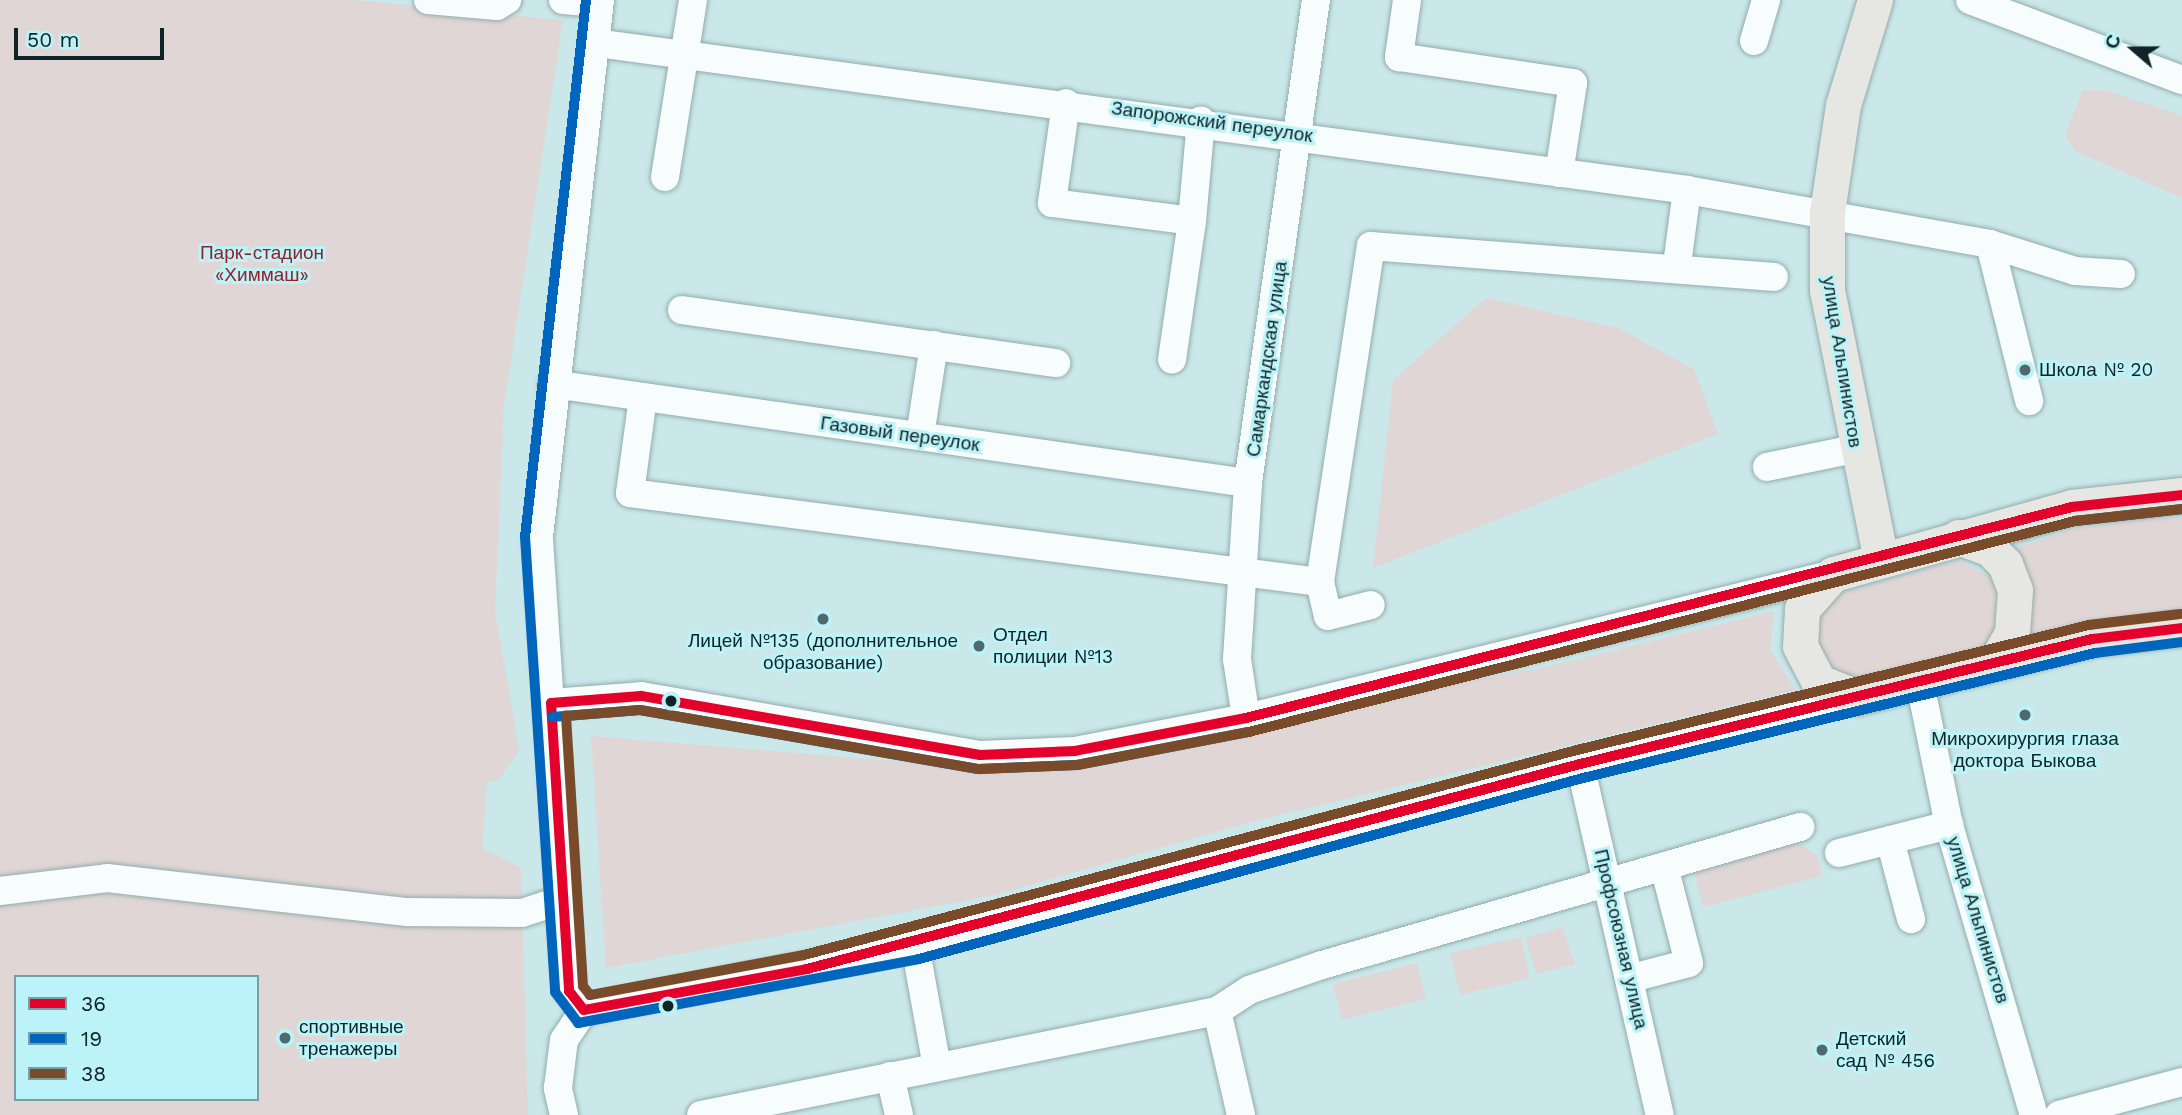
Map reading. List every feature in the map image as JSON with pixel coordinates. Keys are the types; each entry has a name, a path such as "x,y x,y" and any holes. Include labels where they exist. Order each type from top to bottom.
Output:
{"main road":[{"name":"улица Альпинистов","path":"1875,0 1843,105 1827,212 1827,290 1855,449 1881,560"},
{"path":"2182,495 2072,507 1833,574 1802,609 1800,646 1819,682 1857,697 2092,639 2182,628"},
{"path":"1958,537 1989,548 2006,564 2015,590 2012,633 1995,662"}],"street":[{"path":"428,0 497,6 507,0"},
{"path":"563,0 599,1 596,43 552,384 539,537 551,703 560,901 569,992 584,1010"},
{"path":"666,177 693,0"},
{"name":"Самаркандская улица","path":"1246,718 1237,659 1248,483 1300,134 1316,0"},
{"path":"1407,0 1399,57 1573,83 1559,173"},
{"path":"1754,41 1766,0"},
{"path":"1970,0 2182,79"},
{"name":"Запорожский переулок","path":"596,43 1201,120 1687,190 1827,212 1990,244 2075,271 2121,274"},
{"path":"1066,103 1052,203 1192,221"},
{"path":"1172,360 1192,221 1201,120"},
{"path":"1677,265 1687,190"},
{"path":"1990,244 2029,401"},
{"path":"1371,605 1328,616 1320,582 1371,246 1677,265 1774,277"},
{"path":"682,310 1056,363"},
{"path":"920,436 934,345"},
{"name":"Газовый переулок","path":"552,384 1248,483"},
{"path":"643,397 630,493 1242,576 1320,582"},
{"path":"1767,467 1855,449"},
{"path":"551,703 641,696 1014,757 1246,718 1833,574"},
{"name":"улица Альпинистов","path":"1920,683 1950,825 2034,1115"},
{"path":"564,1115 558,1088 564,1040 584,1010 915,945 1580,764 1857,697"},
{"name":"Профсоюзная улица","path":"1580,764 1605,879 1632,978 1660,1115"},
{"path":"1839,853 1950,825"},
{"path":"701,1115 1217,1011 1248,990 1605,879 1800,827"},
{"path":"1890,840 1911,919"},
{"path":"0,891 107,878 407,912 522,913 560,901"},
{"path":"1632,978 1689,964 1667,878"},
{"path":"915,945 937,1067"},
{"path":"1217,1011 1241,1115"},
{"path":"890,1076 899,1115"},
{"path":"2059,1115 2182,1082"}],"green space":[{"name":"Парк-стадион «Химмаш»","path":"0,0 355,0 563,20 504,405 495,611 519,751 497,782 487,782 482,848 521,868 528,1115 0,1115"},
{"path":"2083,90 2105,90 2182,116 2182,198 2075,151 2065,135"},
{"path":"1486,298 1618,328 1694,369 1718,434 1373,568 1393,380"},
{"path":"2152,518 2182,518 2182,615 2027,638 2006,551 2077,528"},
{"path":"1959,560 1999,582 2009,616 1984,651 1852,688 1831,681 1812,647 1827,597"},
{"path":"1774,611 1770,650 1796,690 1251,822 995,895 606,968 591,736 1003,770 1550,666"},
{"path":"1790,838 1817,855 1822,876 1703,907 1692,864"},
{"path":"1562,927 1575,964 1537,974 1525,938"},
{"path":"1521,937 1530,978 1460,995 1450,953"},
{"path":"1417,963 1426,999 1342,1020 1333,984"}],"transit line":[{"name":"19","path":"586,0 525,537 555,992 578,1023 919,959 1583,778 2095,653 2182,642"},
{"name":"36","path":"2182,495 2072,507 1246,718 1075,751 980,755 641,696 551,703 569,991 584,1010 807,969 1580,764 2092,639 2182,628"},
{"name":"19","path":"552,717 640,710 978,769 1077,765 1249,732 2075,521 2182,509"},
{"name":"38","path":"2180,614 2089,625 1577,750 804,955 590,995 583,986 566,716 640,710 979,769 1077,765 1249,732 2075,521 2182,509"}],"place":[{"name":"Школа № 20","path":"2025,370"},
{"name":"Лицей №135 (дополнительное образование)","path":"823,619"},
{"name":"Отдел полиции №13","path":"979,646"},
{"name":"Микрохирургия глаза доктора Быкова","path":"2025,715"},
{"name":"спортивные тренажеры","path":"285,1038"},
{"name":"Детский сад № 456","path":"1822,1050"}]}
